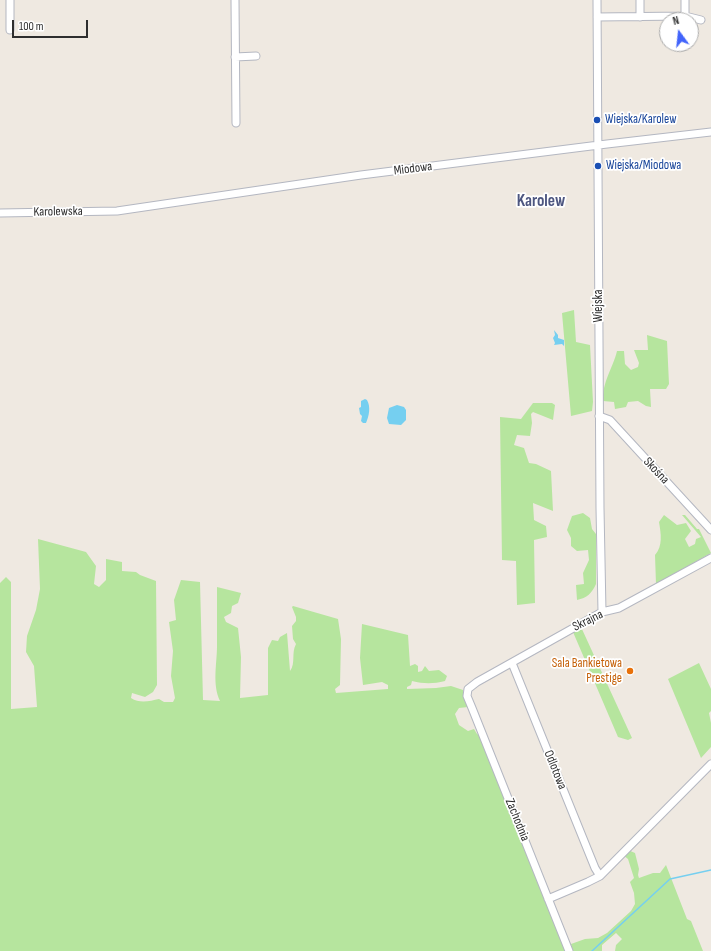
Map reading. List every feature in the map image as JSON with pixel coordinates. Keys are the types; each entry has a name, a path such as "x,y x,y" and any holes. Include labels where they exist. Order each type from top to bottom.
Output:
{"street":[{"path":"10,0 10,30"},
{"path":"235,0 236,123"},
{"name":"Wiejska","path":"597,0 599,416 602,612"},
{"path":"640,0 640,17"},
{"path":"684,0 685,12"},
{"path":"597,17 659,17"},
{"path":"235,57 256,56"},
{"name":"Miodowa","path":"116,212 361,175 711,132"},
{"name":"Karolewska","path":"0,213 116,212"},
{"name":"Skośna","path":"599,416 610,420 711,530"},
{"name":"Skrajna","path":"468,689 477,682 602,612 619,608 711,558"},
{"name":"Odlotowa","path":"512,663 595,868 600,876"},
{"name":"Zachodnia","path":"468,689 467,696 469,702 569,951"},
{"path":"548,899 600,876 710,764"}],"green space":[{"path":"574,310 576,342 590,345 593,402 592,411 571,416 562,313"},
{"path":"647,335 667,341 669,384 666,389 650,389 651,407 638,401 628,402 626,407 615,409 614,402 603,401 603,394 617,351 624,351 625,364 631,370 638,367 639,363 634,350 648,350"},
{"path":"533,403 552,403 555,405 553,420 533,412 531,414 532,423 530,436 517,435 514,445 524,448 529,463 536,464 551,471 553,511 533,503 534,520 546,526 547,537 534,540 535,603 517,605 516,561 502,560 500,417 521,419"},
{"path":"583,513 590,518 592,529 596,534 596,584 589,595 577,600 576,585 584,584 583,573 589,560 588,550 577,551 571,546 571,538 567,530 572,516"},
{"path":"664,515 677,525 686,523 691,531 685,539 689,547 695,544 696,539 701,537 682,515 685,515 697,529 699,529 711,553 656,584 655,555 660,544 661,535 659,522"},
{"path":"38,539 86,552 96,566 94,584 99,587 106,580 106,559 122,562 122,571 136,572 156,581 157,685 153,692 145,697 132,693 131,698 134,700 145,702 159,699 164,702 173,702 175,698 171,676 173,651 169,622 176,620 174,600 181,580 200,582 203,700 220,701 216,688 217,587 241,593 238,603 232,606 231,613 224,617 226,622 238,628 241,657 240,698 268,695 268,648 272,640 278,641 280,637 287,633 290,671 292,668 296,644 293,639 292,626 296,621 296,617 292,607 293,606 338,619 341,639 340,685 335,689 336,693 388,689 388,685 382,682 363,685 360,658 362,624 408,635 410,666 415,664 418,666 418,672 422,671 425,666 429,671 439,670 447,676 445,681 436,683 412,681 411,685 407,687 407,689 451,686 463,690 463,695 468,707 459,708 455,714 459,725 468,731 474,729 479,735 566,951 0,951 0,583 6,577 11,582 11,709 37,707 34,666 26,652 27,636 36,610 40,589"},
{"path":"581,627 632,738 628,740 618,737 573,632"},
{"path":"699,663 711,689 711,711 709,713 711,723 711,747 701,758 668,679"},
{"path":"628,850 635,853 639,869 639,878 653,873 660,873 666,865 687,919 691,921 703,951 615,951 616,945 622,939 616,933 602,945 602,951 573,951 571,944 585,939 598,938 607,933 631,911 635,904 634,893 630,882 634,878 628,859 623,855"}],"water":[{"path":"554,330 558,335 558,338 564,340 564,346 562,344 554,345"},
{"path":"365,399 367,400 369,406 369,412 366,423 363,423 361,421 362,416 359,408 361,407 361,401"},
{"path":"397,405 404,407 406,410 406,420 401,425 389,424 387,418 389,408"}],"waterway":[{"path":"592,951 670,879 711,870"}],"place":[{"name":"Wiejska/Karolew","path":"597,120"},
{"name":"Wiejska/Miodowa","path":"598,166"},
{"name":"Sala Bankietowa Prestige","path":"630,671"}],"district":[{"name":"Karolew","path":"541,202"}]}
